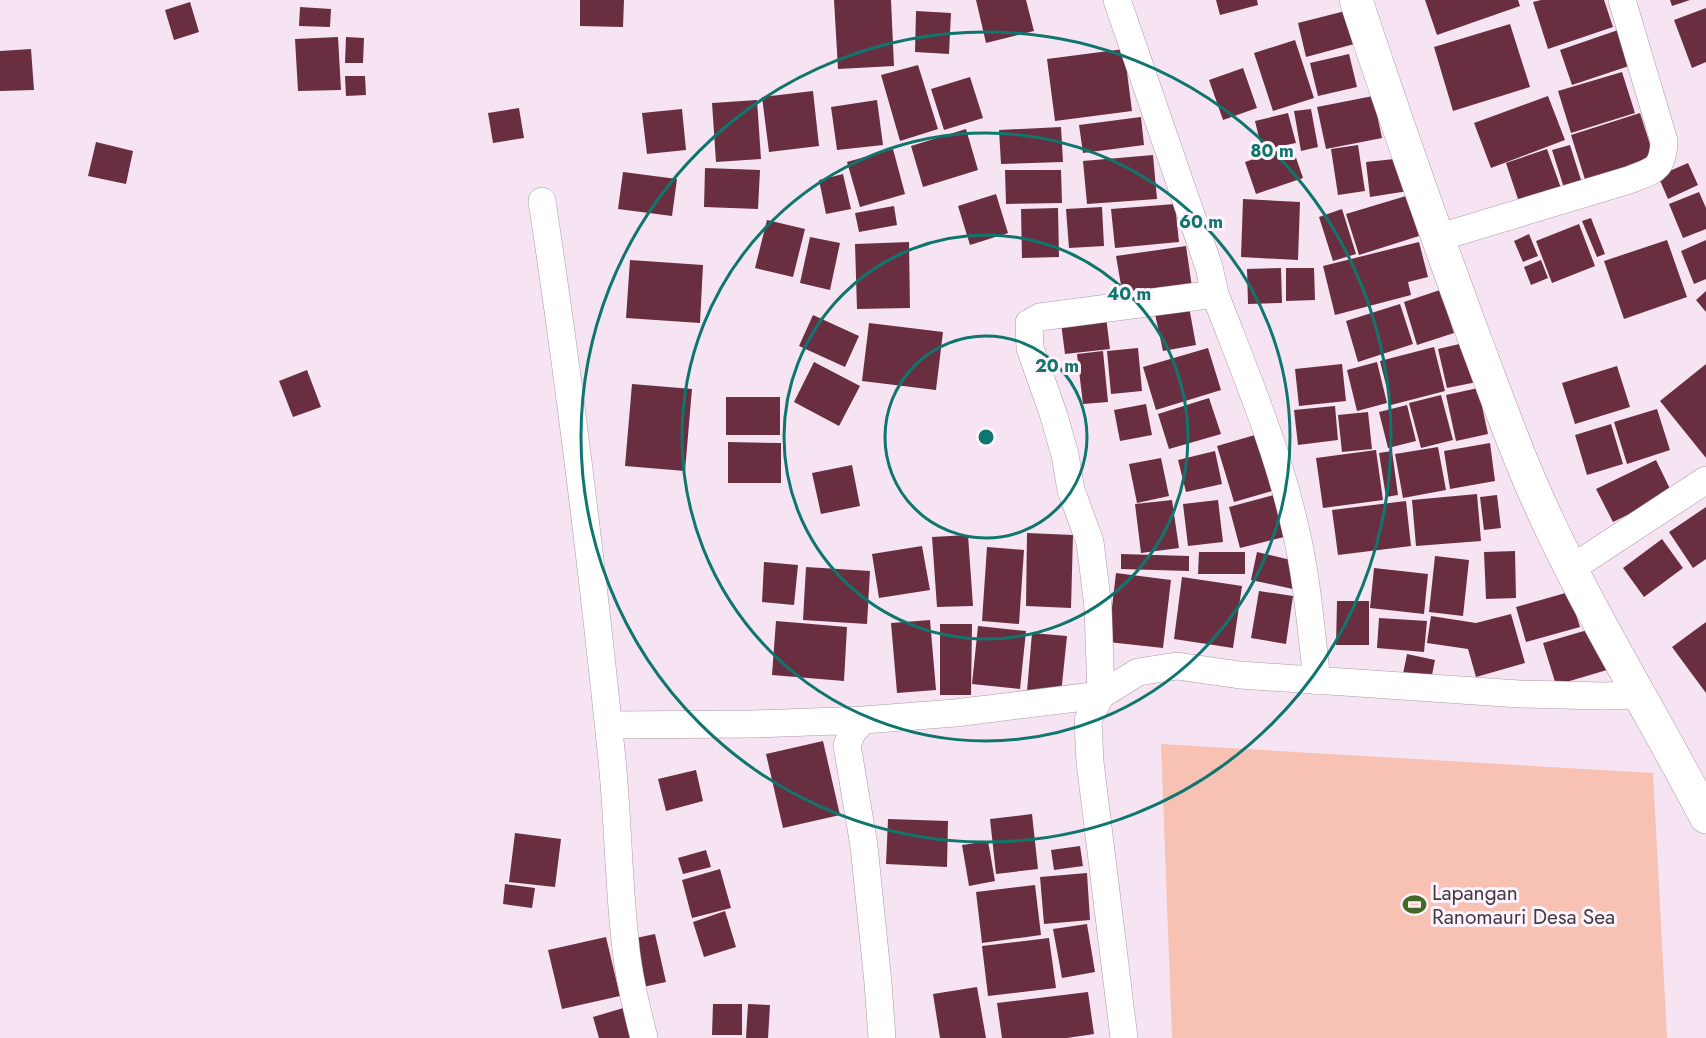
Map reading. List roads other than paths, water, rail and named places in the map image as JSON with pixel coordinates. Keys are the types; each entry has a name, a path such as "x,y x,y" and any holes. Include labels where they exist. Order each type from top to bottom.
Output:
{"main road":[{"path":"1356,0 1437,238 1535,494 1607,639 1706,817"}],"street":[{"path":"1117,0 1209,267 1215,294 1277,461 1295,527 1305,581 1317,681"},
{"path":"1437,238 1629,180 1654,170 1664,158 1664,141 1622,0"},
{"path":"542,201 559,315 609,725 620,851 624,939 631,989 644,1038"},
{"path":"1124,1038 1090,762 1088,720 1101,695 1098,607 1090,542 1071,490 1065,455 1054,416 1030,348 1029,323 1040,317 1215,294"},
{"path":"1572,568 1706,480"},
{"path":"609,725 753,724 864,720 955,712 1101,695 1138,672 1177,666 1240,675 1519,694 1640,695"},
{"path":"864,720 853,731 847,745 864,846 882,1038"}],"place":[{"name":"Lapangan Ranomauri Desa Sea","path":"1414,905"}]}
